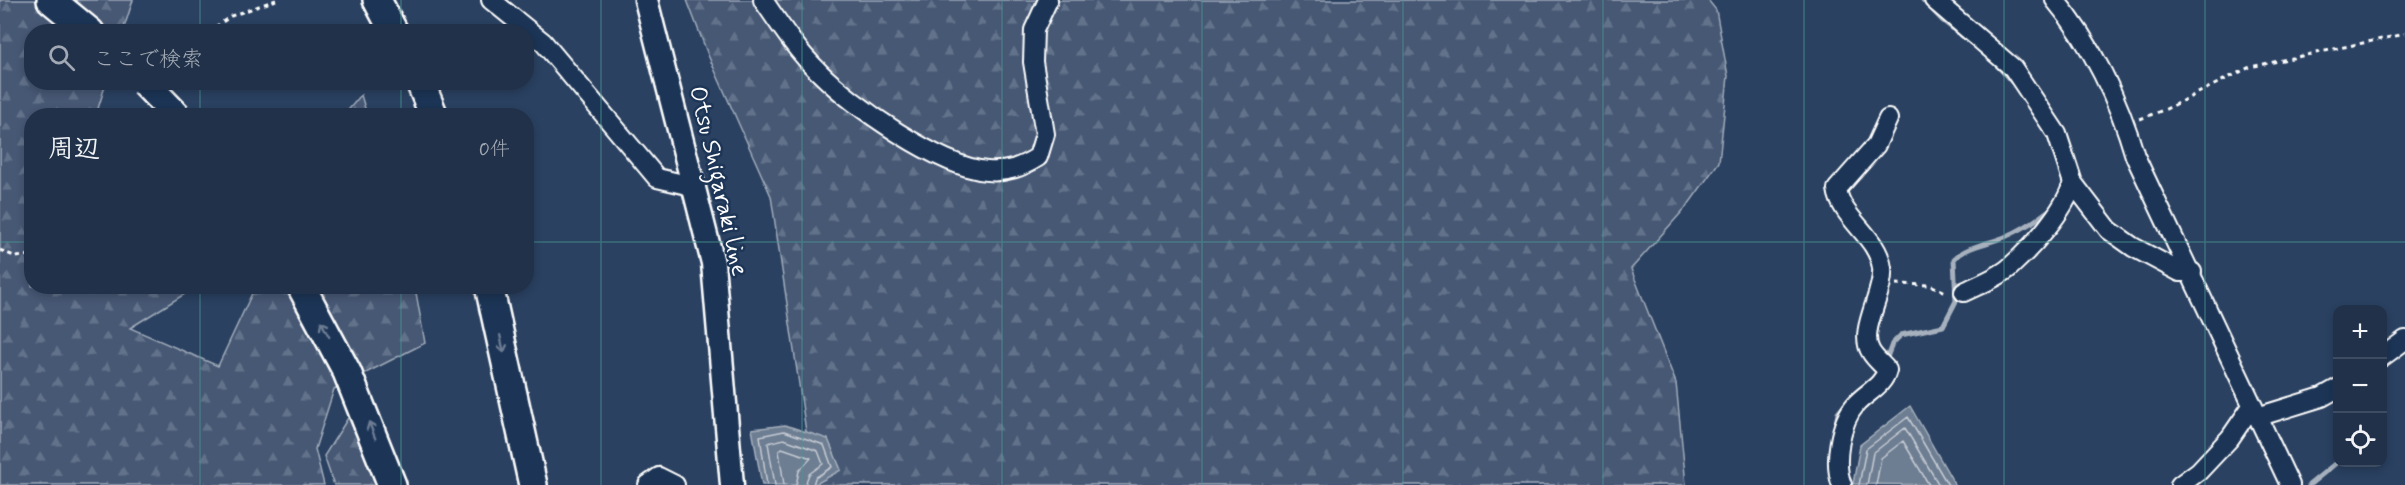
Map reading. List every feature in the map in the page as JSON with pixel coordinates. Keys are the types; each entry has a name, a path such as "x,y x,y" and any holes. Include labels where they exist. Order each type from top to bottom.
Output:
{"highway":[{"path":"51,0 80,24"},
{"path":"377,0 390,24"},
{"path":"152,90 169,108"},
{"path":"423,90 431,108"},
{"path":"305,294 347,372 392,485"},
{"path":"491,294 533,485"}],"main road":[{"name":"Otsu Shigaraki line","path":"646,0 696,187 713,263 732,485"}],"street":[{"path":"491,0 521,24"},
{"path":"763,0 786,34 819,73 868,112 939,154 986,171 1018,169 1038,157 1045,134 1033,62 1034,30 1048,0"},
{"path":"1934,0 2013,68 2057,134 2073,183 2109,230 2133,247 2180,272 2192,272"},
{"path":"2055,0 2079,28 2126,125 2135,156 2192,272 2290,485"},
{"path":"534,35 543,42 657,178 696,187"},
{"path":"1842,485 1838,475 1840,442 1847,418 1856,404 1885,376 1883,366 1870,351 1867,334 1883,283 1882,265 1870,240 1838,199 1837,189 1876,145 1888,119"},
{"path":"1957,292 2008,269 2053,219 2068,198 2073,183"},
{"path":"2387,353 2405,340"},
{"path":"2180,485 2199,471 2255,412 2322,397 2333,390"},
{"path":"648,485 659,477 675,485"}],"path":[{"path":"220,24 231,16 276,0"},
{"path":"2126,125 2166,109 2250,67 2405,34"},
{"path":"0,250 15,257 24,256"},
{"path":"1883,283 1930,285 1957,292"}],"green space":[{"path":"0,0 133,0 125,24 24,24 24,90 104,90 98,108 24,108 24,294 185,294 130,328 218,366 252,294 416,294 425,343 334,389 315,449 324,485 0,485"},
{"path":"687,0 1708,0 1716,10 1728,76 1719,162 1688,205 1631,269 1676,383 1686,485 814,485 771,196 708,55"},
{"path":"361,95 365,108 350,108"},
{"path":"347,391 378,485 334,485 324,456 348,418"}],"water":[{"path":"1910,406 1955,485 1853,484 1860,445"},
{"path":"785,425 828,439 841,470 814,485 762,485 752,429"}],"waterway":[{"path":"1923,0 1942,20 1971,43"},
{"path":"1996,64 2012,82"},
{"path":"1885,363 1892,344 1901,335 1943,326 1956,301 1954,259 1972,248 2019,230 2052,208"},
{"path":"1836,424 1838,413 1848,401"},
{"path":"2309,485 2333,465"},
{"path":"1831,472 1833,485"}]}
